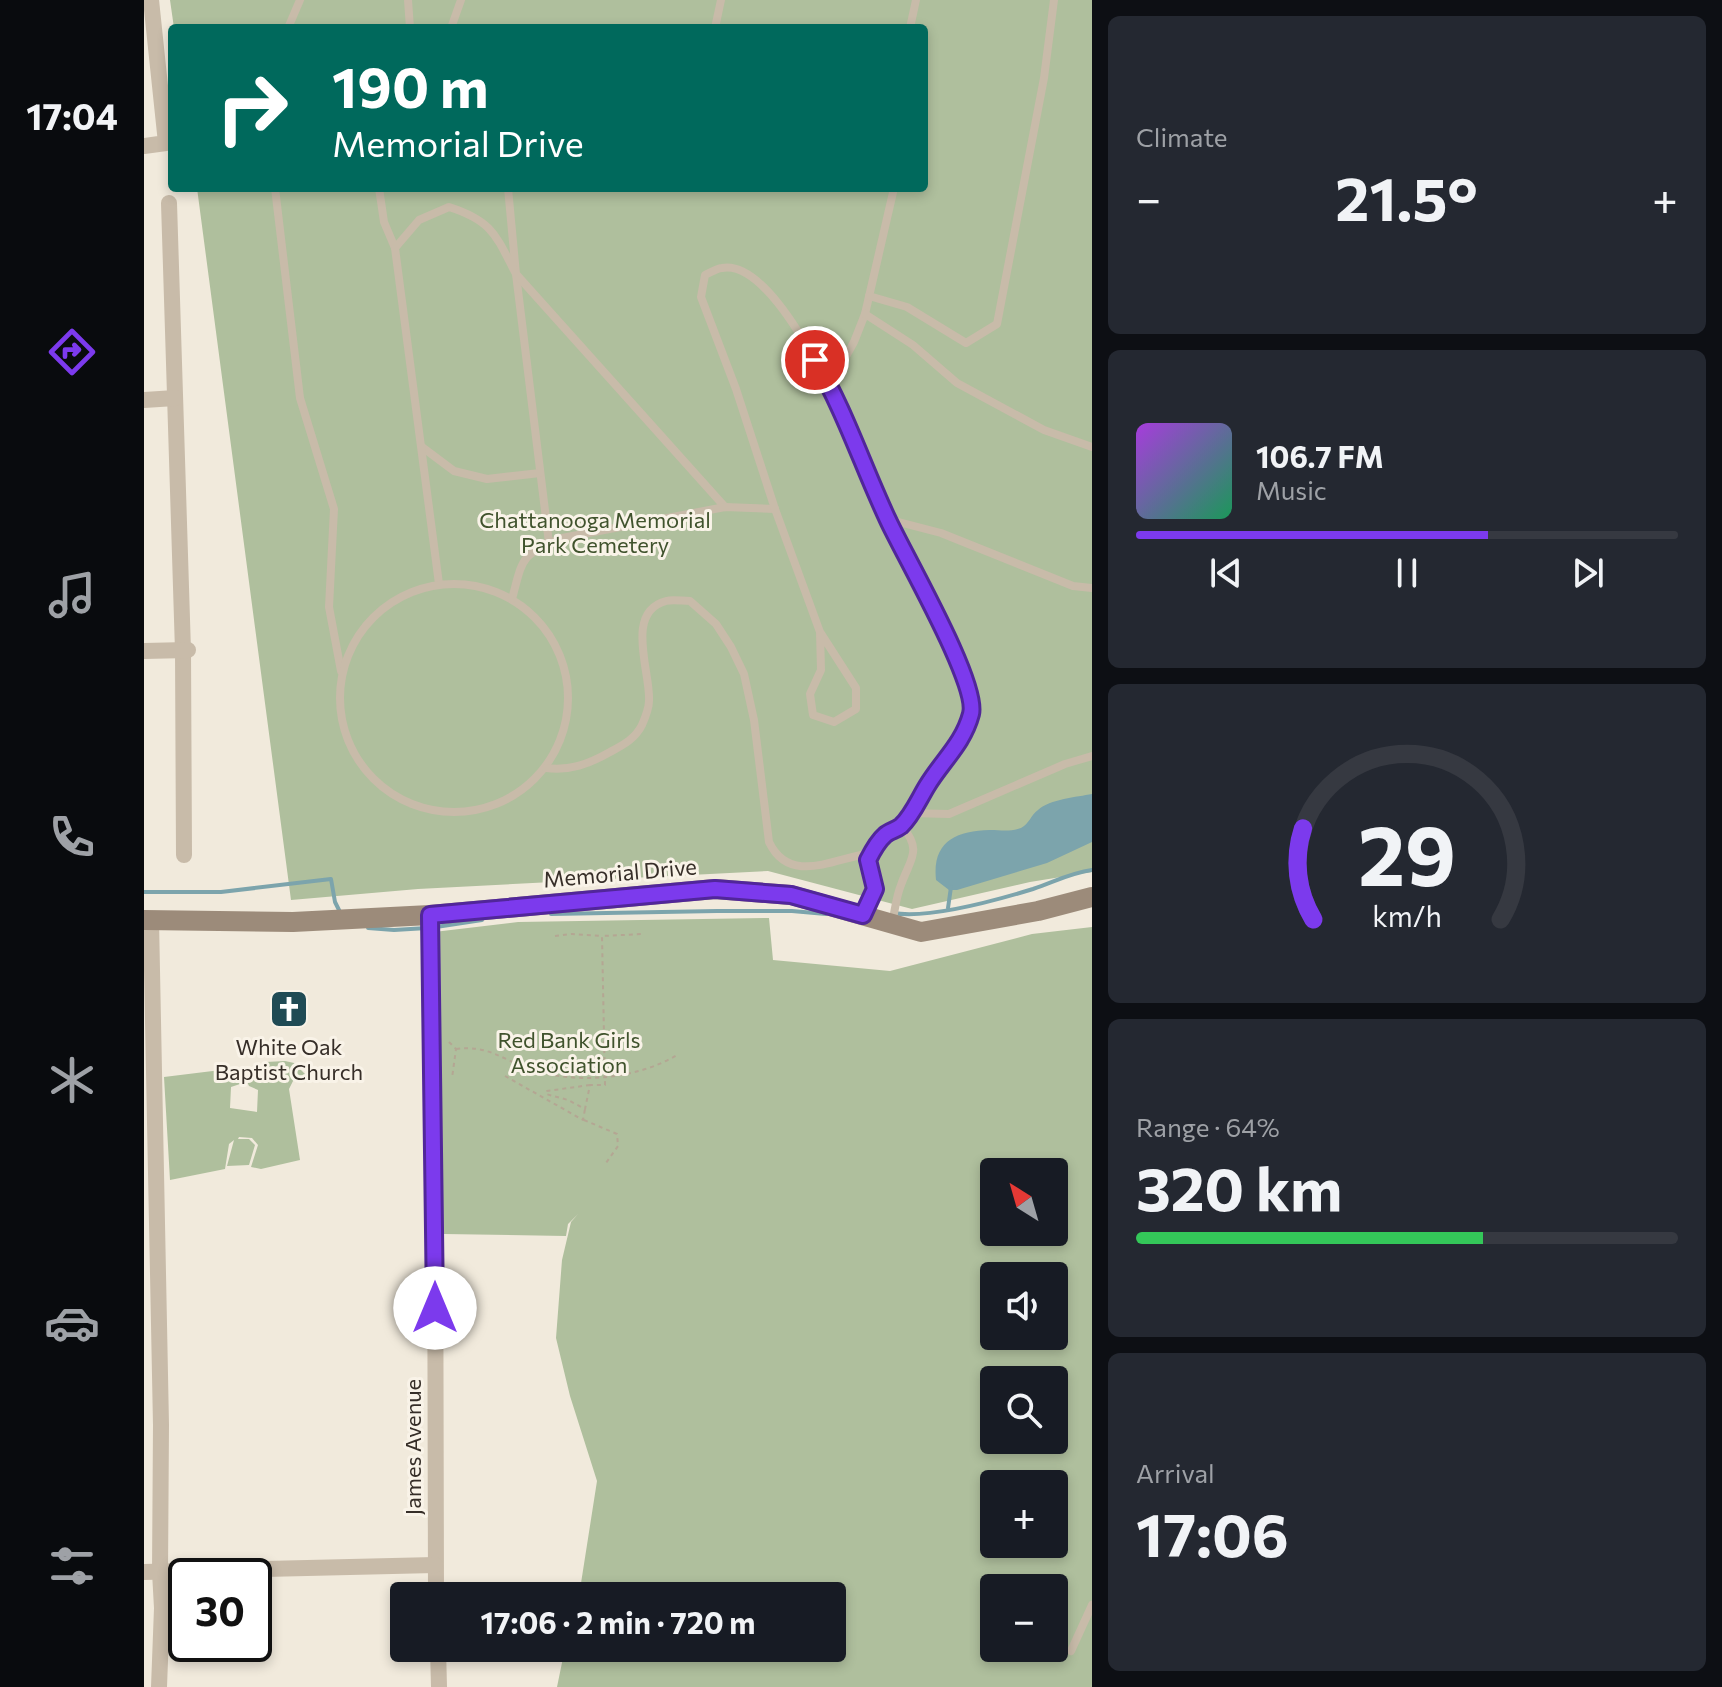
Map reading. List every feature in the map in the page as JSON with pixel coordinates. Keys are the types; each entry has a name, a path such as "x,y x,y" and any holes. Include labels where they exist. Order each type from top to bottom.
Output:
{"street":[{"path":"144,146 166,143 151,0"},
{"path":"169,203 186,650 184,855"},
{"path":"144,400 175,398"},
{"path":"144,651 186,650"},
{"name":"Memorial Drive","path":"148,920 293,922 430,915 715,889 791,895 921,932 1038,911 1092,897"},
{"name":"James Avenue","path":"430,915 436,1582"},
{"path":"148,920 161,1362 152,1572 162,1608 159,1687"},
{"path":"152,1572 208,1568 435,1565"},
{"path":"438,1662 439,1687"}],"lane":[{"path":"290,24 300,0"},
{"path":"408,0 410,24"},
{"path":"452,24 461,0"},
{"path":"716,24 721,0"},
{"path":"911,24 916,0"},
{"path":"869,296 907,307 966,343 997,324 1044,78 1054,0"},
{"path":"275,192 300,398 334,509 329,607 342,672 340,716 355,758 384,790 424,810 468,812 510,798 546,768 563,735 569,696 561,658 542,624 512,599 474,585 439,584 402,596 374,615 354,641 342,672"},
{"path":"380,192 384,222 395,248 439,584"},
{"path":"508,192 549,543"},
{"path":"830,385 854,342 865,314 893,192"},
{"path":"395,248 419,220 449,207 473,215 495,233 516,274 725,507"},
{"path":"820,632 821,670 810,694 813,715 834,722 856,709 856,688 820,632 701,297 705,275 723,267 745,272 786,311 830,385 887,519 950,643 964,677 972,710 963,737 902,826 884,836 871,853 868,860 875,889 863,915"},
{"path":"865,314 913,345 957,383 1044,430 1092,447"},
{"path":"422,446 454,471 487,479 540,473"},
{"path":"512,599 523,560 539,547 562,538 725,507 775,509"},
{"path":"887,519 941,533 1073,586 1092,588"},
{"path":"546,768 563,770 579,767 631,740 642,725 649,701 642,646 644,620 653,607 667,600 690,601 716,624 744,674 754,720 769,842 775,856 790,865 802,867 871,853"},
{"path":"909,813 949,814 1065,764 1092,756"},
{"path":"892,923 901,885 910,868 915,848 902,826"},
{"path":"1071,1651 1092,1605"}],"path":[{"path":"555,936 643,934"},
{"path":"585,1109 546,1094 547,1091 605,1085 602,936"},
{"path":"432,1040 450,1042 456,1049 452,1078"},
{"path":"456,1049 480,1048 555,1077 605,1076 658,1067 677,1055"},
{"path":"505,1076 583,1120 617,1134 618,1146 606,1163"},
{"path":"583,1120 590,1085"}],"green space":[{"name":"Chattanooga Memorial Park Cemetery","path":"170,0 1092,0 1092,872 1030,882 912,909 768,871 418,889 291,900 198,192 928,192 928,24 173,24"},
{"name":"Red Bank Girls Association","path":"769,918 773,960 890,971 1032,934 1092,927 1092,1687 557,1687 562,1662 846,1662 846,1582 581,1582 597,1481 570,1396 556,1338 562,1260 571,1222 578,1214 568,1224 566,1236 444,1234 439,1227 434,932 518,922"},
{"path":"266,1062 294,1063 306,1075 295,1077 289,1089 300,1160 261,1169 251,1167 258,1145 252,1138 239,1137 249,1139 255,1145 249,1165 227,1166 234,1140 229,1144 225,1169 170,1180 164,1077 229,1069 240,1084 231,1087 230,1108 257,1112 258,1090 249,1086 244,1075 266,1076"}],"water":[{"path":"1092,794 1092,842 1047,863 957,890 949,890 936,880 938,856 948,841 956,836 1021,828 1049,803"}],"waterway":[{"path":"893,913 925,913 963,907 1092,870"},
{"path":"144,892 221,892 331,879 340,912"},
{"path":"948,908 951,887"},
{"path":"551,914 717,911 826,914"},
{"path":"436,927 482,920"},
{"path":"368,928 427,928"}],"place":[{"name":"White Oak Baptist Church","path":"289,1009"}],"route":[{"path":"435,1308 430,915 715,889 791,895 863,915 875,889 868,860 871,853 884,836 902,826 963,737 972,710 964,677 887,519 830,385 815,360"}]}
